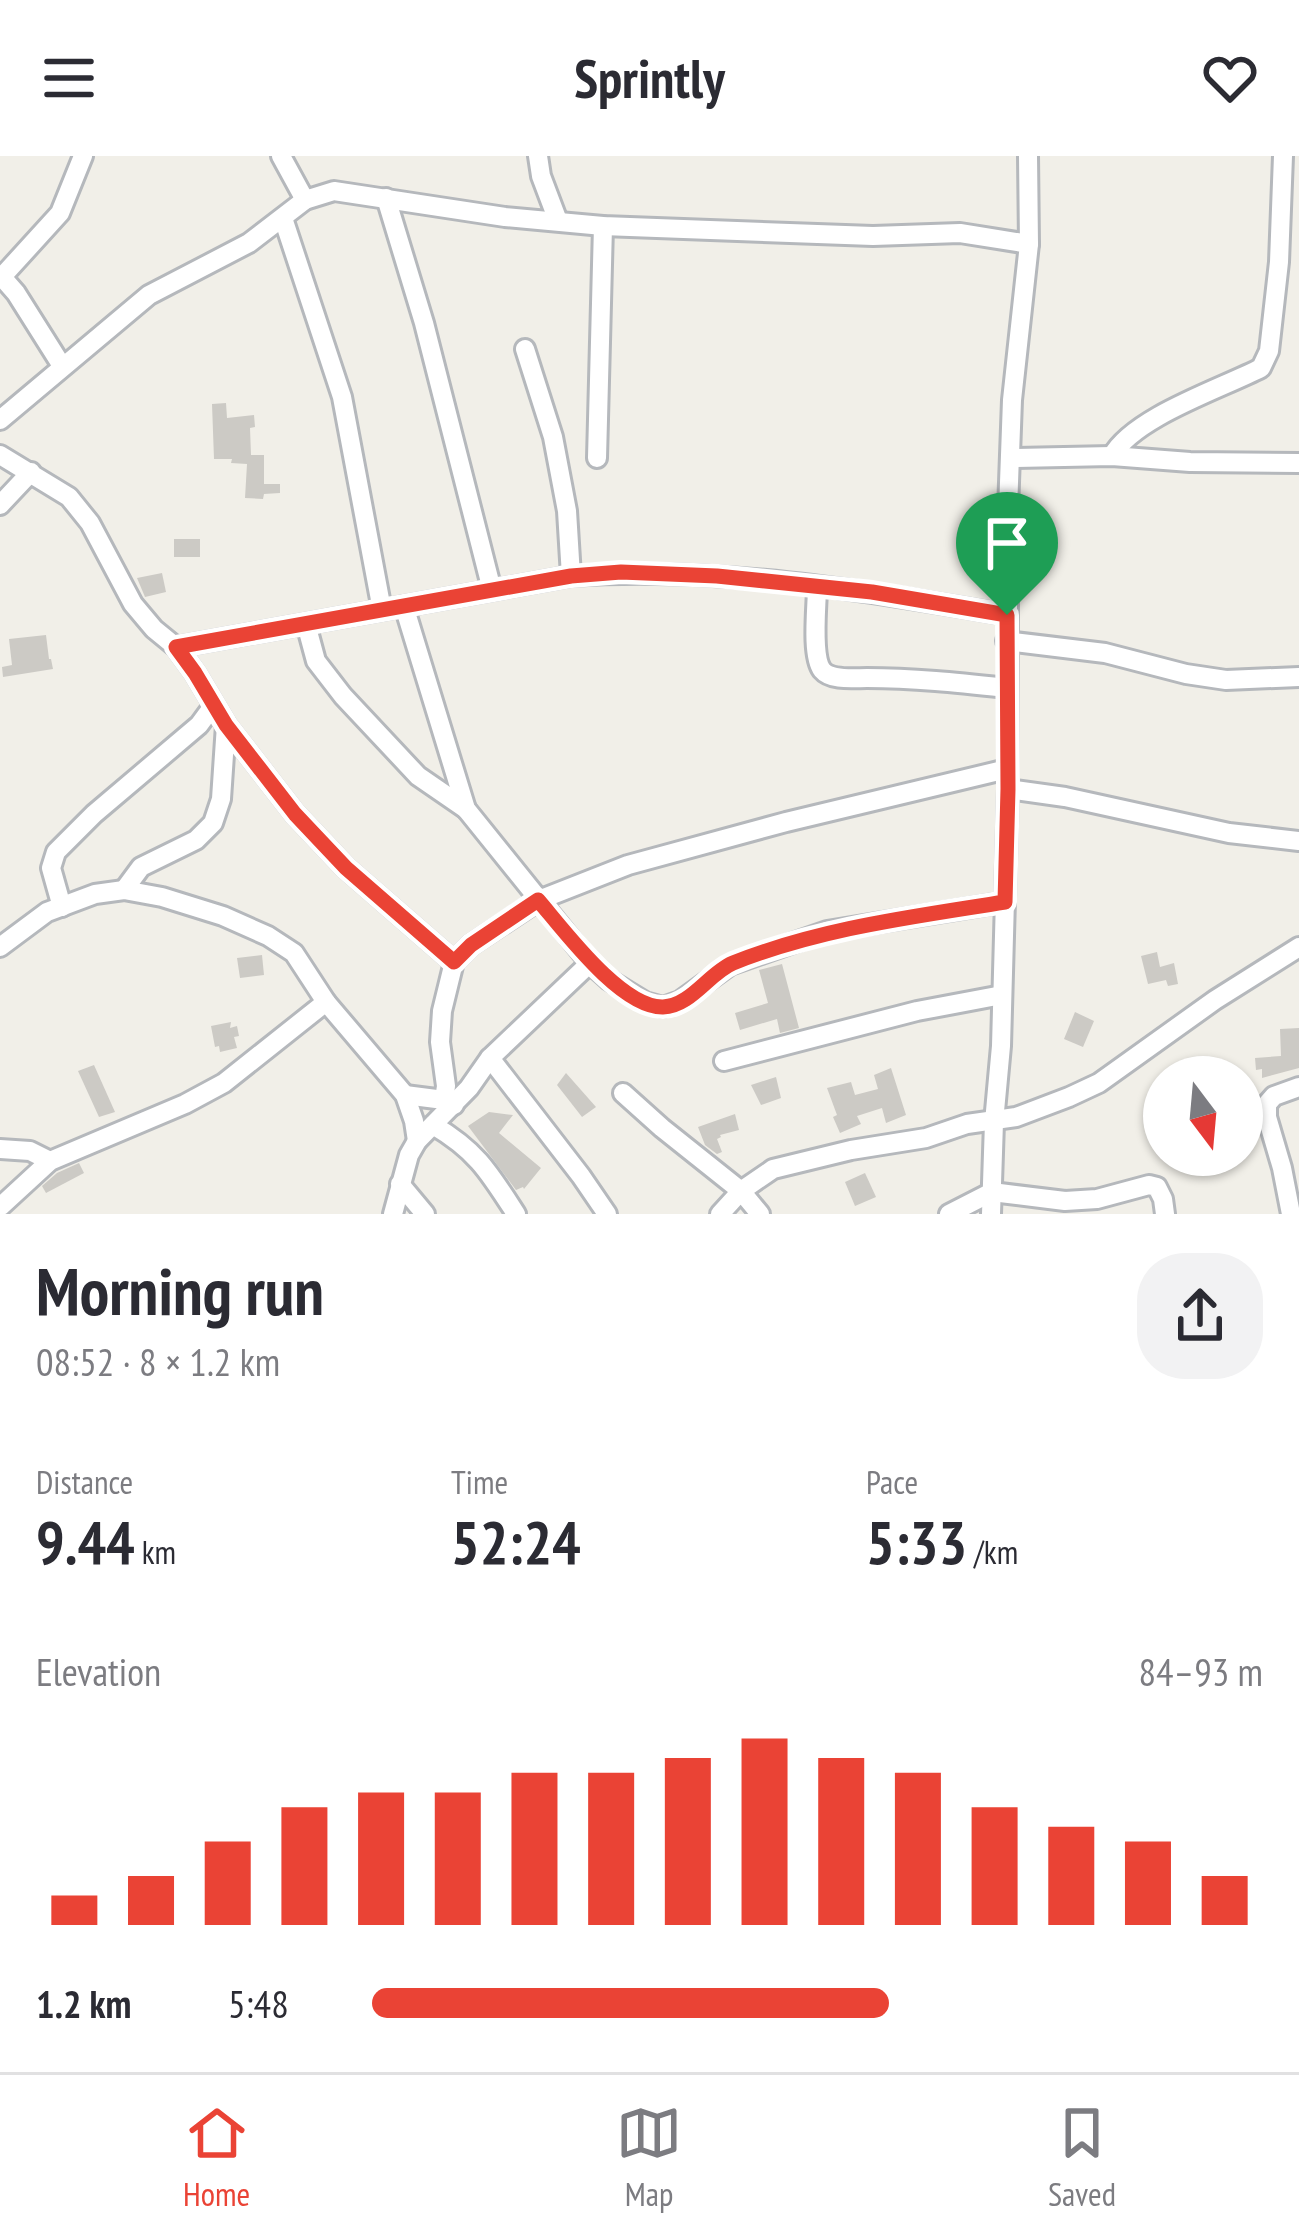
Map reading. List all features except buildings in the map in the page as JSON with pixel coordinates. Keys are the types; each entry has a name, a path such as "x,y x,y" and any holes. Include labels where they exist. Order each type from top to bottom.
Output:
{"street":[{"path":"62,366 16,292 1,278 60,213 83,156"},
{"path":"280,156 305,200"},
{"path":"538,156 558,221"},
{"path":"991,1214 1008,789 1012,400 1029,244 1028,156"},
{"path":"1112,456 1119,443 1166,413 1261,368 1269,351 1279,262 1283,156"},
{"path":"0,420 149,295 248,243 305,200 334,191 505,217 603,226 851,236 960,233 1029,244"},
{"path":"386,198 440,382 492,590"},
{"path":"283,218 342,397 382,610"},
{"path":"597,458 603,226"},
{"path":"1279,262 1299,254"},
{"path":"525,349 553,437 567,511 571,576"},
{"path":"0,455 68,497 90,523 133,604 176,647 226,725 295,814 346,868 454,962"},
{"path":"1010,458 1112,456 1299,463"},
{"path":"0,505 31,472"},
{"path":"176,647 571,576 621,572 717,576 872,592 1007,615"},
{"path":"817,586 817,652 826,674 1006,688"},
{"path":"404,606 466,809"},
{"path":"306,624 316,661 343,696 418,776 466,809 590,963 645,1002 663,1007 680,1001 730,965 827,932 1005,902"},
{"path":"1006,641 1105,653 1226,680 1299,677"},
{"path":"62,907 51,868 56,852 199,725 213,706"},
{"path":"124,890 141,867 196,840 213,823 221,799 226,725"},
{"path":"449,1102 440,1042 454,962 538,900 628,865 1007,769"},
{"path":"1008,789 1229,833 1299,841"},
{"path":"0,947 47,912 94,894 124,890 223,916 268,936 294,953 326,1002 405,1095 417,1141"},
{"path":"720,1214 741,1191 773,1169 1016,1117 1099,1083 1299,947"},
{"path":"393,1214 417,1141 490,1058 590,963"},
{"path":"724,1061 917,1011 1002,995"},
{"path":"7,1214 1,1205 50,1161 224,1083 326,1002"},
{"path":"490,1058 607,1214"},
{"path":"1292,1214 1267,1104 1274,1096 1299,1087"},
{"path":"623,1093 741,1191 760,1214"},
{"path":"405,1095 449,1102"},
{"path":"434,1125 462,1142 482,1162 516,1214"},
{"path":"0,1149 30,1150 50,1161"},
{"path":"400,1184 425,1214"},
{"path":"950,1214 992,1192 1065,1202 1149,1185 1156,1187 1165,1214"}],"route":[{"path":"621,572 717,576 872,592 1007,615 1005,902 827,932 730,965 680,1001 663,1007 609,980 538,900 454,962 346,868 295,814 226,725 176,647 571,576 621,572"}]}
